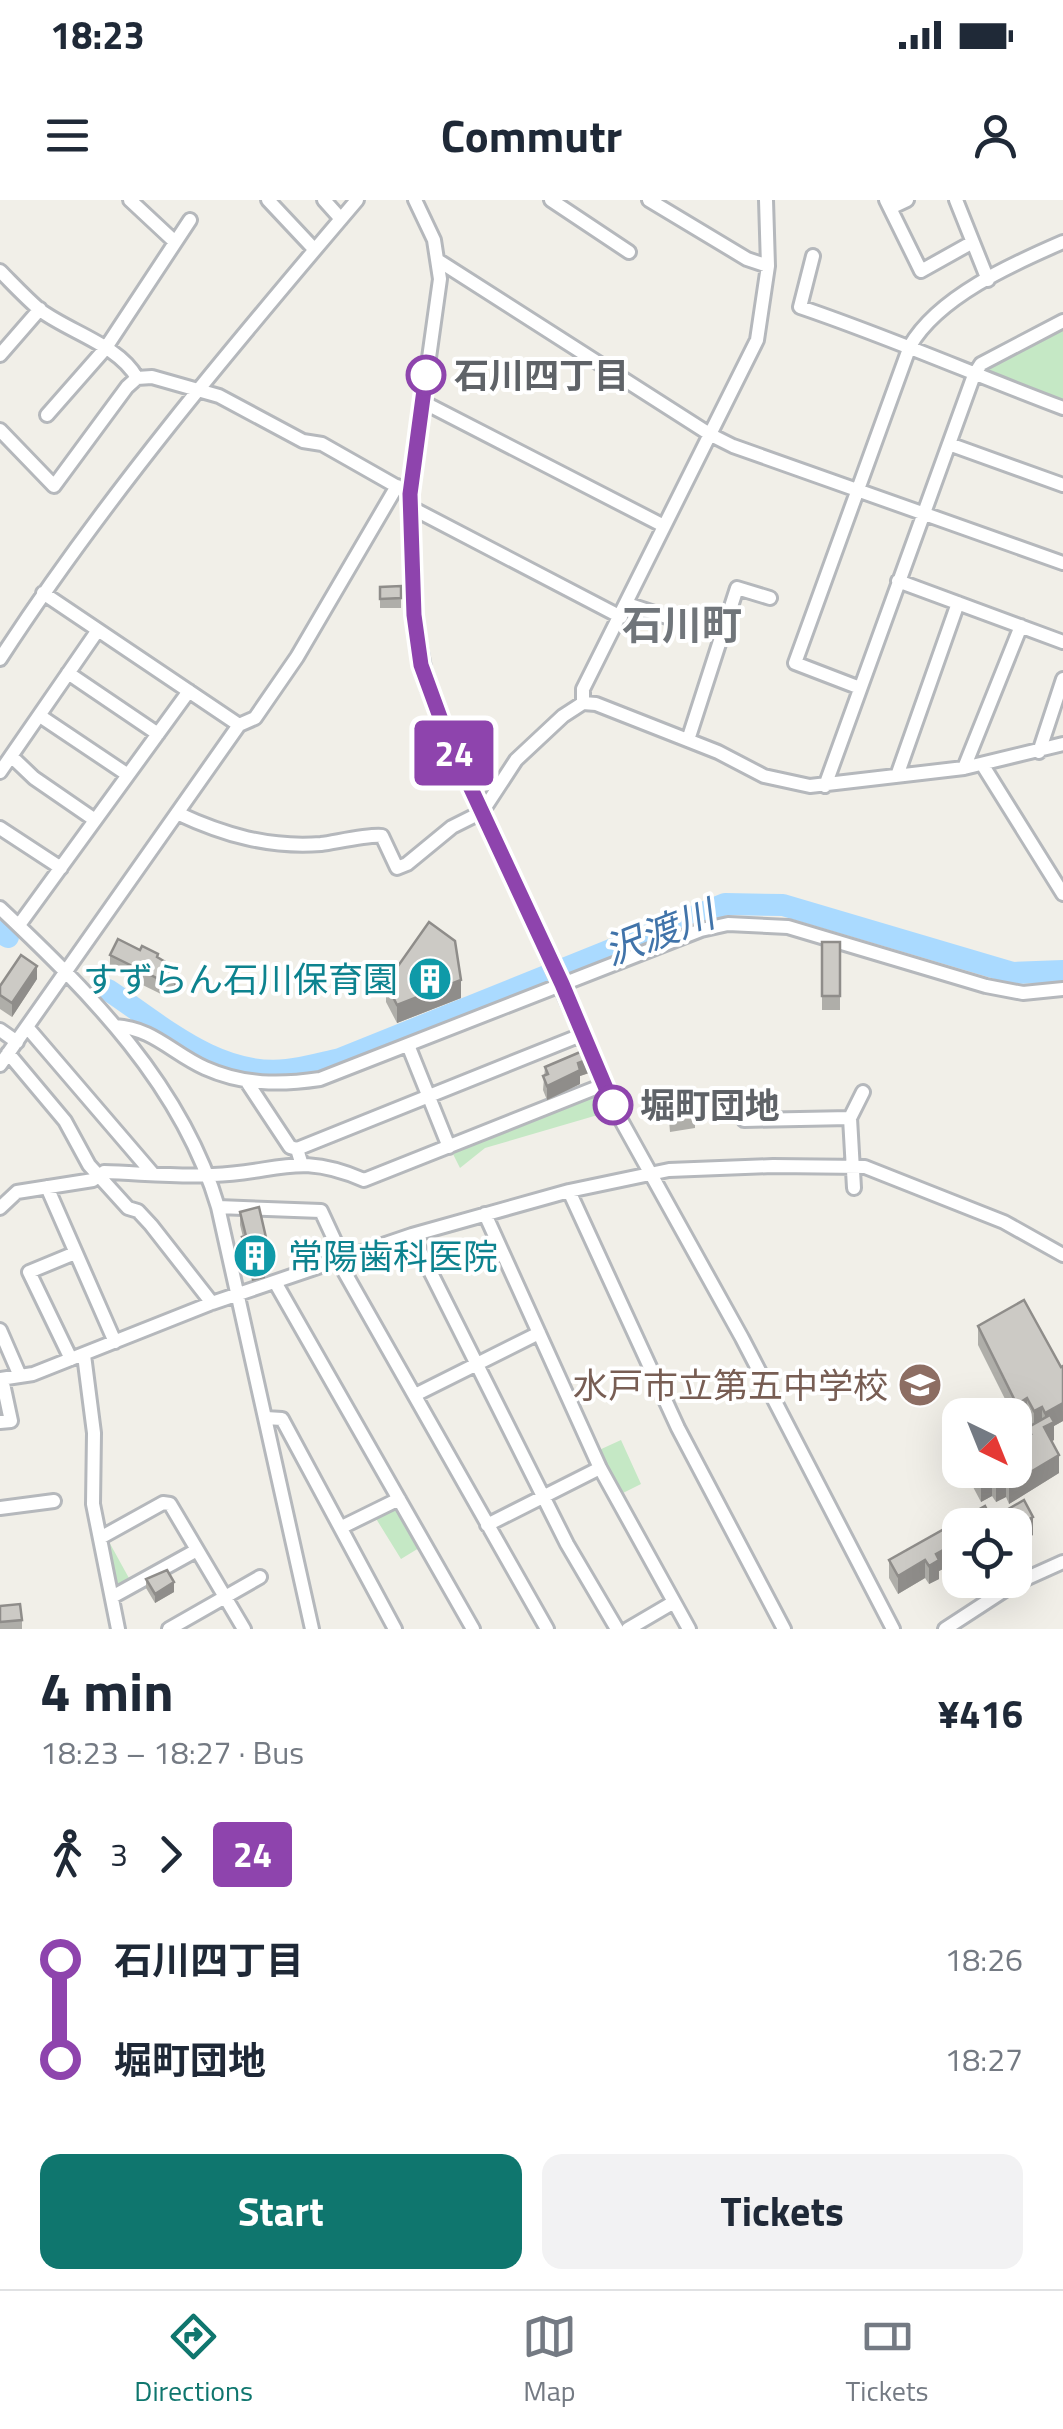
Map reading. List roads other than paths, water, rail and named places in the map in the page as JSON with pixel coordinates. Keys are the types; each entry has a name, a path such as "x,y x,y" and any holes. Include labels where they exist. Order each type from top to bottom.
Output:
{"street":[{"path":"130,200 175,242"},
{"path":"268,200 314,249"},
{"path":"324,200 341,219"},
{"path":"0,659 43,593 200,389 357,200"},
{"path":"415,200 434,240 439,261 437,312 410,500 414,615 421,665 435,710 604,1085 742,1338 893,1629"},
{"path":"552,200 630,252"},
{"path":"583,703 583,689 757,340 768,266 766,200"},
{"path":"907,200 888,204 921,271 972,243"},
{"path":"956,200 988,280"},
{"path":"656,202 747,259 768,266"},
{"path":"47,415 105,349 190,220"},
{"path":"860,688 795,663 910,346 934,313 1063,242"},
{"path":"813,256 800,307 910,346 1063,408"},
{"path":"439,261 710,435 1063,563"},
{"path":"0,271 40,310 105,349 132,368 137,378"},
{"path":"0,356 40,310"},
{"path":"825,786 974,375 981,364 1063,321"},
{"path":"1,429 54,486 137,378 200,389 303,441 322,444 396,486 410,500 624,610 722,635"},
{"path":"422,401 664,526"},
{"path":"949,444 1063,485"},
{"path":"9,1053 240,725 255,718 297,657 396,486"},
{"path":"898,581 1063,642"},
{"path":"688,740 737,588 770,598"},
{"path":"43,593 240,725"},
{"path":"898,774 958,603"},
{"path":"964,768 1021,626"},
{"path":"0,772 8,751 98,630"},
{"path":"68,673 158,734"},
{"path":"1039,752 1063,679"},
{"path":"19,926 189,691"},
{"path":"177,814 222,834 260,842 311,844 382,836 396,868 408,864 452,827 482,812 516,760 563,716 583,703 596,704 688,740 764,776 810,786 964,768 1063,744"},
{"path":"42,718 128,774"},
{"path":"8,751 34,778 95,820"},
{"path":"982,764 1063,894"},
{"path":"0,828 61,868"},
{"path":"0,908 66,970 116,1026 178,1114 208,1176 312,1629"},
{"path":"116,1026 142,1030 204,1068 247,1082 320,1079 560,981 728,924 788,928 986,986 1023,993 1063,989"},
{"path":"26,1027 153,1174"},
{"path":"0,1030 9,1053 64,1121 88,1165 128,1208 138,1211 151,1225 212,1303"},
{"path":"0,1208 17,1192 93,1180 98,1175 208,1176 299,1156 429,1096 581,1035"},
{"path":"408,1045 449,1147"},
{"path":"247,1082 299,1156 364,1180 604,1085"},
{"path":"854,1188 850,1118 863,1092"},
{"path":"744,1120 850,1118"},
{"path":"0,1422 11,1421 1,1379 78,1357 212,1303 412,1235 569,1191 653,1174 756,1166 865,1167 965,1205 1045,1242 1063,1255"},
{"path":"47,1187 115,1342"},
{"path":"569,1191 678,1428 784,1629"},
{"path":"218,1207 321,1211 340,1259 547,1629"},
{"path":"484,1214 600,1468 689,1629"},
{"path":"412,1235 544,1497 616,1629"},
{"path":"74,1253 29,1272 78,1357 94,1433 94,1504 118,1629"},
{"path":"275,1282 472,1629"},
{"path":"0,1330 20,1376"},
{"path":"415,1396 538,1333"},
{"path":"266,1418 282,1419 396,1629"},
{"path":"488,1525 600,1468"},
{"path":"342,1527 399,1499"},
{"path":"0,1508 54,1501"},
{"path":"100,1538 163,1503 170,1504 244,1629"},
{"path":"112,1597 197,1550"},
{"path":"949,1628 1014,1584 1063,1562"},
{"path":"169,1629 260,1577"},
{"path":"628,1629 674,1602"}],"waterway":[{"name":"沢渡川","path":"108,990 170,1033 214,1057 237,1066 287,1070 340,1059 725,904 783,905 1013,973 1063,971"},
{"name":"沢渡川","path":"0,932 8,937"}],"place":[{"name":"石川四丁目","path":"426,375"},
{"name":"すずらん石川保育園","path":"430,979"},
{"name":"堀町団地","path":"613,1105"},
{"name":"常陽歯科医院","path":"255,1256"},
{"name":"水戸市立第五中学校","path":"920,1385"}],"district":[{"name":"石川町","path":"682,624"}]}
